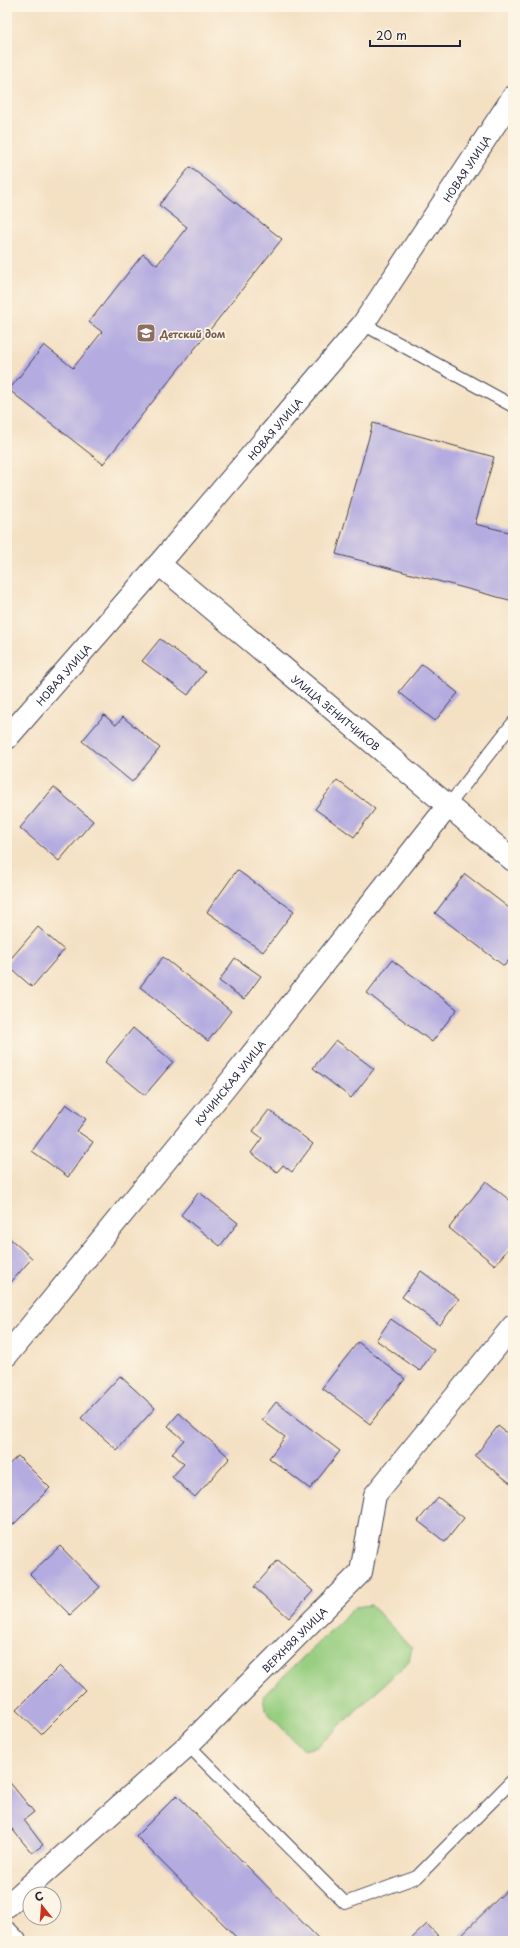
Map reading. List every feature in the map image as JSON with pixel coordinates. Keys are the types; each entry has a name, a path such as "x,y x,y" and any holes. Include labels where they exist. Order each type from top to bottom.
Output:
{"main road":[{"name":"НОВАЯ УЛИЦА","path":"7,738 159,564 363,324 513,97"},
{"name":"УЛИЦА ЗЕНИТЧИКОВ","path":"159,564 513,860"},
{"name":"КУЧИНСКАЯ УЛИЦА","path":"7,1355 222,1092 448,806"},
{"name":"ВЕРХНЯЯ УЛИЦА","path":"7,1906 188,1745 361,1572 375,1495 513,1326"},
{"path":"7,1933 15,1941"}],"lane":[{"path":"363,324 513,406"},
{"path":"448,806 513,723"},
{"path":"188,1745 345,1903 417,1877 513,1780"}],"green space":[{"path":"371,1605 412,1648 409,1661 317,1747 303,1750 265,1710 263,1696 355,1607"}],"building":[{"path":"190,167 282,239 103,464 9,390 44,345 73,368 102,332 89,322 143,254 157,265 187,227 159,205"},
{"path":"373,423 494,457 475,524 513,533 513,601 336,554"},
{"path":"160,639 205,672 188,695 142,661"},
{"path":"422,664 458,693 435,721 399,692"},
{"path":"104,715 116,725 123,717 160,748 132,782 82,741"},
{"path":"337,780 375,809 354,837 315,809"},
{"path":"54,787 93,821 59,861 20,828"},
{"path":"237,870 294,911 263,952 207,912"},
{"path":"465,874 513,911 513,955 504,966 435,913"},
{"path":"38,927 64,950 32,987 7,965 7,963"},
{"path":"163,957 231,1011 208,1041 140,987"},
{"path":"235,958 261,976 244,999 219,981"},
{"path":"392,960 457,1009 432,1042 367,993"},
{"path":"133,1028 173,1062 145,1095 105,1062"},
{"path":"336,1040 374,1069 351,1098 313,1068"},
{"path":"66,1104 86,1119 77,1131 93,1142 68,1177 32,1151"},
{"path":"269,1110 313,1144 292,1172 283,1165 277,1172 251,1153 262,1138 253,1131"},
{"path":"486,1181 513,1203 513,1243 495,1265 449,1228"},
{"path":"199,1192 238,1223 220,1246 181,1215"},
{"path":"7,1236 32,1258 7,1287"},
{"path":"421,1271 459,1299 440,1325 402,1297"},
{"path":"391,1319 434,1350 420,1371 376,1340"},
{"path":"358,1342 405,1379 370,1424 322,1388"},
{"path":"120,1376 155,1408 117,1450 81,1418"},
{"path":"276,1402 340,1451 310,1489 269,1458 285,1437 262,1420"},
{"path":"179,1413 230,1458 195,1497 172,1477 184,1464 172,1453 184,1440 168,1426"},
{"path":"498,1426 513,1438 513,1485 475,1456"},
{"path":"18,1456 50,1488 7,1531 7,1466"},
{"path":"438,1497 464,1518 445,1542 418,1521"},
{"path":"60,1546 100,1587 70,1615 30,1574"},
{"path":"278,1560 313,1591 289,1618 254,1587"},
{"path":"60,1666 85,1690 41,1734 16,1710"},
{"path":"7,1779 34,1812 24,1820 43,1845 32,1853 7,1823"},
{"path":"177,1795 321,1941 240,1941 136,1836"},
{"path":"513,1884 513,1941 455,1941"},
{"path":"427,1924 443,1941 409,1941"}],"place":[{"name":"Детский дом","path":"146,333"}]}
